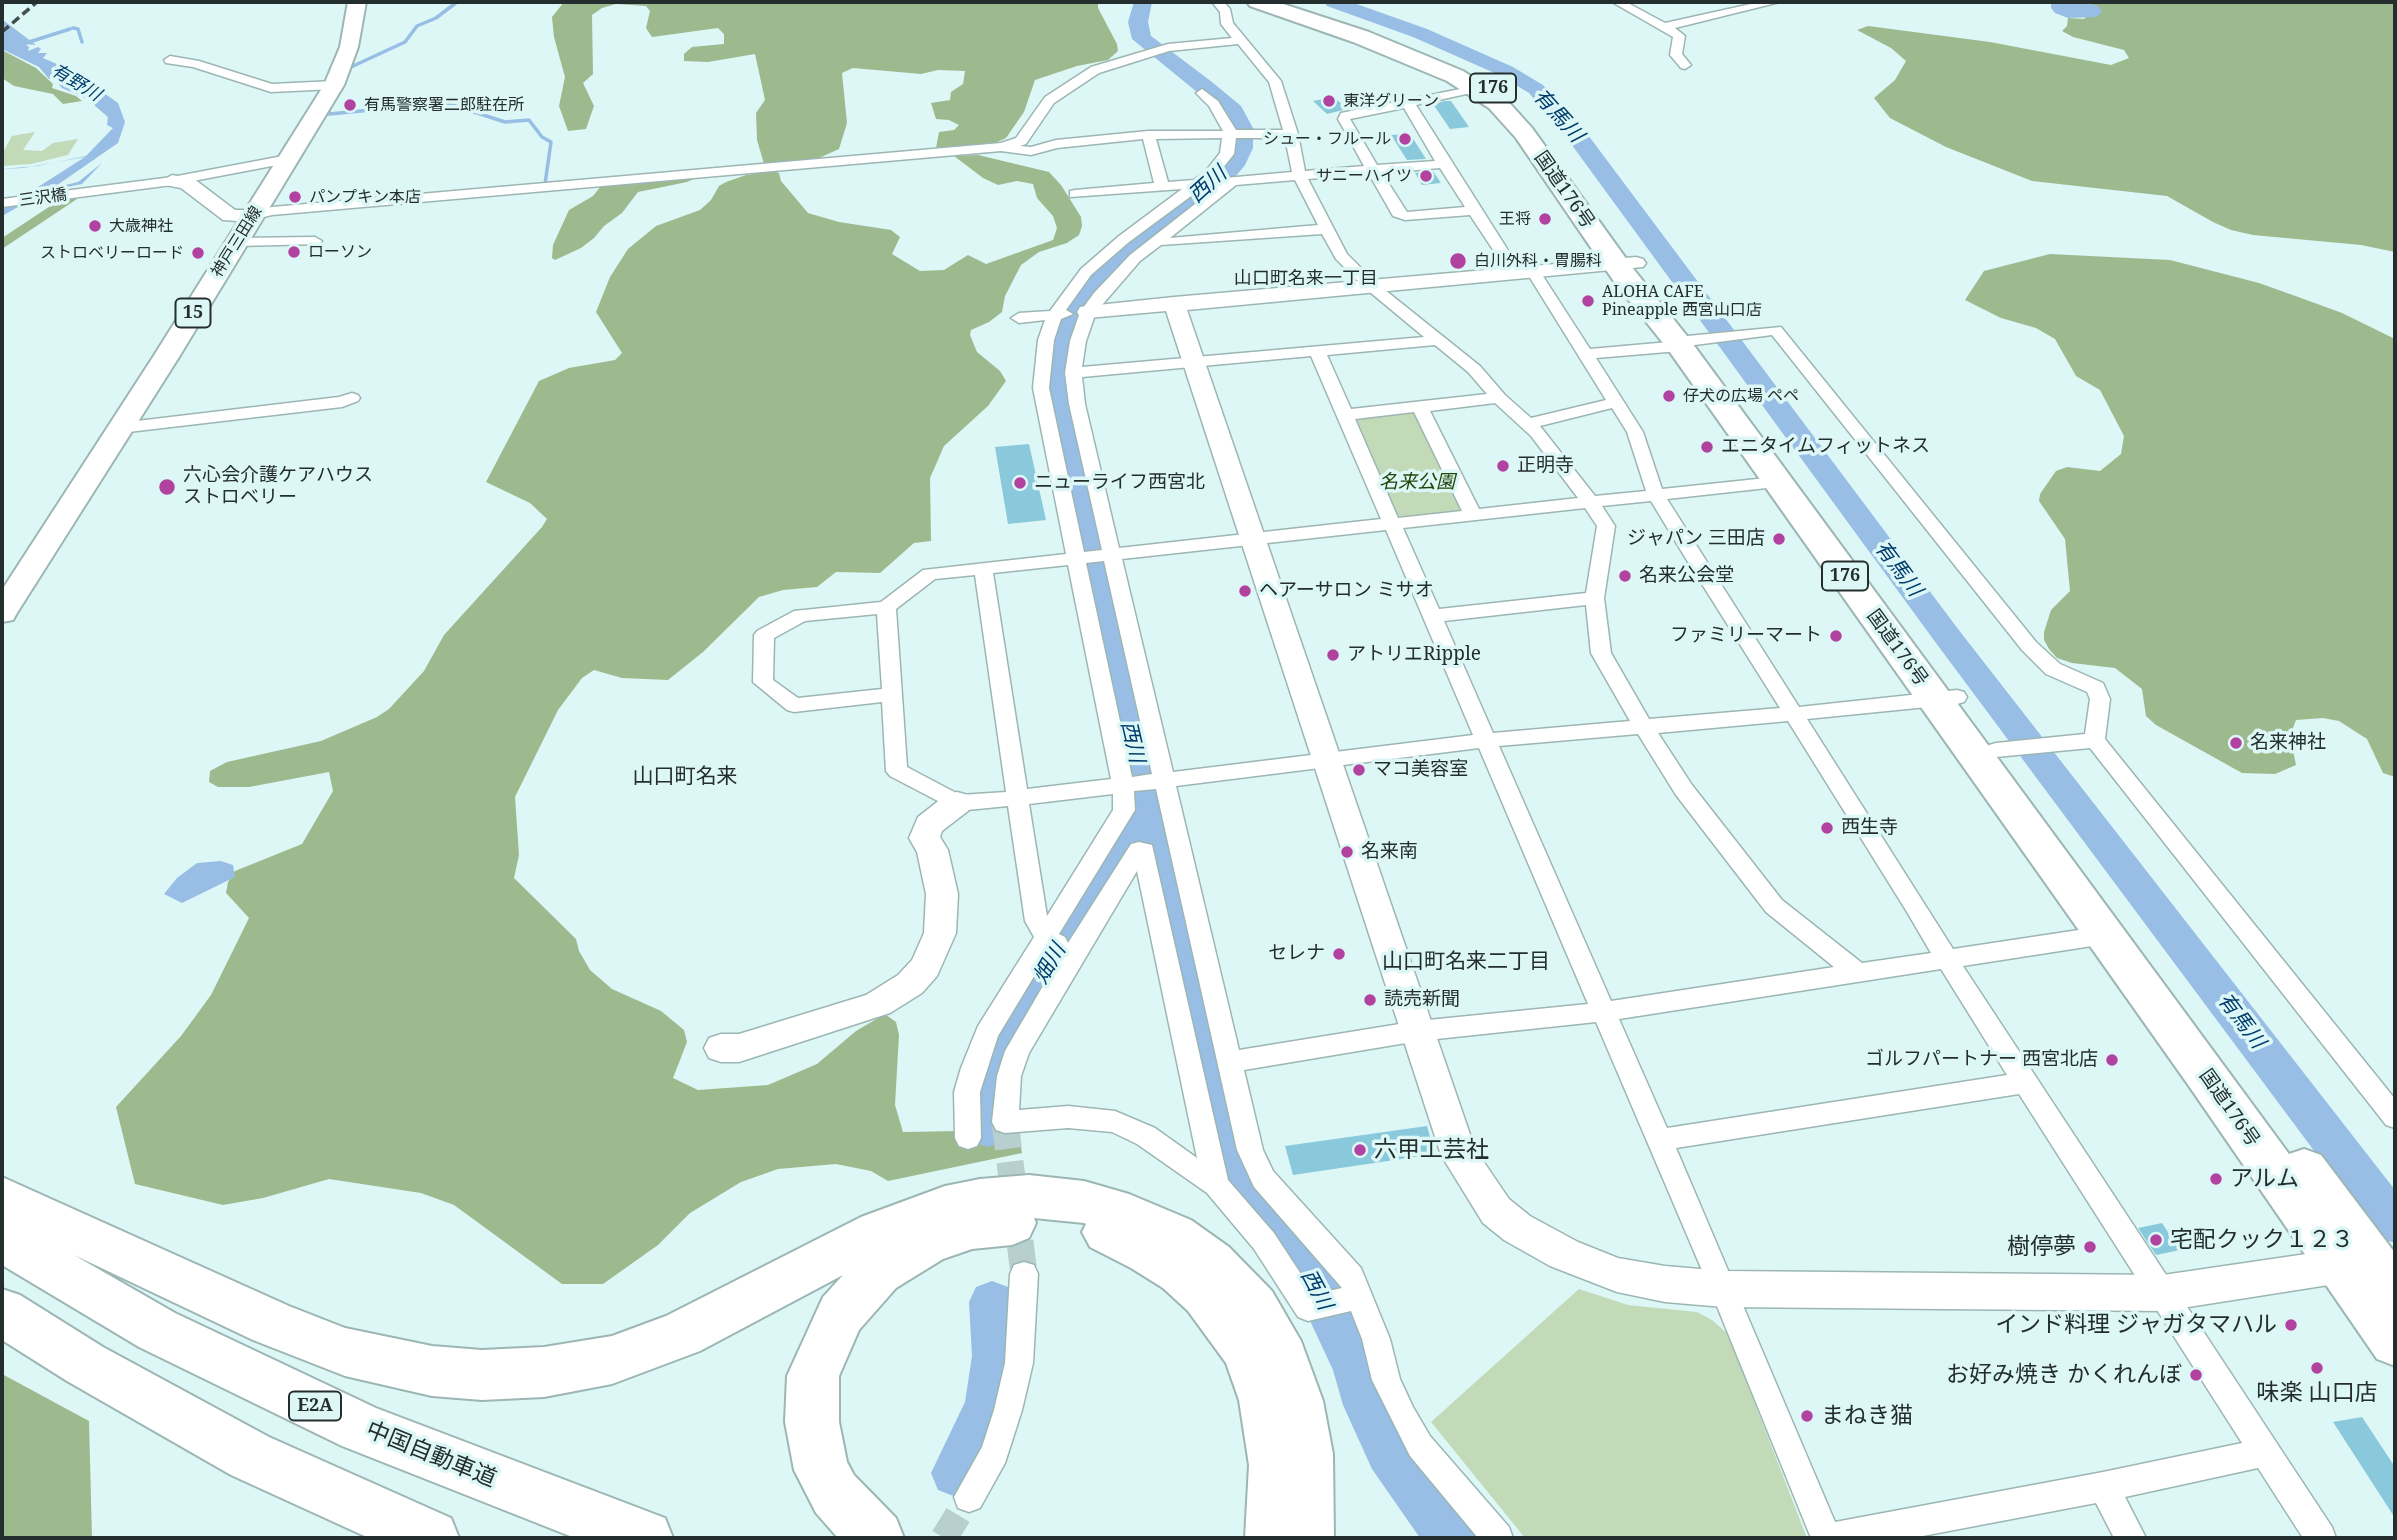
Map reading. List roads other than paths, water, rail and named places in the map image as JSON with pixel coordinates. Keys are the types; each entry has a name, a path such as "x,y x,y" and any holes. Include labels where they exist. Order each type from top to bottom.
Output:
{"highway":[{"name":"国道176号","path":"1257,2 1417,58 1476,88 1497,103 1524,132 1688,342 1946,698 2105,935 2357,1263 2395,1293"},
{"name":"国道176号","path":"1283,2 1440,60 1494,88 1532,124 1627,264"},
{"name":"国道176号","path":"1688,342 1776,482 1946,698 2004,749 2357,1263 2395,1342"},
{"path":"2,1198 271,1323 345,1352 432,1371 482,1375 544,1372 612,1360 682,1334 878,1232 945,1207 980,1200 1029,1196 1084,1202 1129,1215 1174,1235 1211,1263 1254,1307 1283,1358 1297,1401 1306,1454 1306,1538"},
{"path":"876,1538 835,1494 821,1470 812,1422 813,1376 841,1314 878,1272 926,1243 972,1227 1032,1221 1107,1232 1149,1252 1181,1272 1206,1295 1247,1350 1265,1400 1276,1465 1273,1538"},
{"name":"中国自動車道","path":"2,1239 157,1330 361,1428 645,1538"},
{"path":"2,1312 85,1364 250,1456 430,1538"}],"main road":[{"name":"神戸三田線","path":"2,613 334,85 349,47 357,2"}],"street":[{"path":"1218,2 1226,12 1227,24 1275,81 1292,134 1299,175 1348,265 1474,369 1499,398 1528,424 1606,526 1595,598 1601,653 1684,790 1774,906 1855,971"},
{"path":"1618,2 1679,36 1676,55 1685,65"},
{"path":"1662,27 1774,2"},
{"path":"172,181 187,183 229,216 253,216 272,211 1002,147 1021,141 1049,100 1095,70 1168,48 1243,40"},
{"path":"170,60 195,64 271,88 334,85"},
{"path":"1475,211 1405,216 1398,214 1344,119 1346,116 1476,88"},
{"path":"1202,93 1224,120 1230,134 1227,154 1220,164 1086,272 1055,315 1046,340 1041,388 1074,556 1126,785 1124,810 1061,945 1017,1051 1009,1076 1005,1122 1068,1117 1115,1122 1146,1136 1216,1185 1264,1241 1308,1308 1353,1298"},
{"path":"1408,103 1475,211 1586,354 1617,402 1635,432 1643,463 1656,495 2024,1083 2321,1538"},
{"path":"1172,134 1168,124 1224,120"},
{"path":"1002,147 1031,152 1056,144 1147,135 1292,134"},
{"path":"1147,135 1162,186"},
{"name":"三沢橋","path":"6,203 172,181 288,159"},
{"path":"1075,194 1444,164"},
{"path":"1231,180 1230,184 1116,275 1088,312 1078,341 1073,373 1077,404 1162,781 1250,1150 1263,1179 1351,1277 1353,1298 1377,1339 1386,1380 1403,1417 1420,1446 1498,1538"},
{"path":"1158,240 1169,242 1327,229"},
{"path":"237,242 315,242"},
{"path":"1019,317 1627,264"},
{"path":"1174,303 1459,1155 1496,1211 1517,1228 1564,1254 1617,1275 1665,1284 1724,1289 2163,1293 2357,1263"},
{"path":"1586,354 1776,330 2029,646 2053,669 2096,688 2100,699 2095,740 2395,1117"},
{"path":"1073,373 1438,340"},
{"path":"1317,351 1724,1289 1826,1538"},
{"path":"120,428 342,402 352,398"},
{"path":"1345,415 1499,398"},
{"path":"1528,424 1617,402"},
{"path":"1420,407 1473,514"},
{"path":"890,695 794,705 762,682 764,635 801,615 886,607 930,574 1074,556 1776,482"},
{"path":"983,567 1036,922 1061,945"},
{"path":"1432,616 1595,598"},
{"path":"886,607 897,771 957,803 1019,798 1488,740 1946,698"},
{"path":"2004,749 2095,740"},
{"path":"721,1048 739,1048 878,1004 910,984 925,967 940,933 942,894 932,850 924,838 929,825 957,803"},
{"path":"968,1138 967,1092 987,1033 1139,850 1144,851 1216,1185"},
{"path":"1229,1062 1418,1031 1602,1012 1855,971 2105,935"},
{"path":"1659,1140 2024,1083"},
{"path":"969,1497 995,1453 1008,1410 1018,1363 1024,1274"},
{"path":"1833,1538 2103,1488 2266,1452"},
{"path":"2103,1488 2131,1538"}],"water":[{"path":"2051,2 2079,2 2098,6 2102,11 2097,17 2068,18 2055,13"},
{"name":"有野川","path":"3,20 36,45 25,44 29,47 28,51 38,47 41,49 38,53 47,53 43,58 73,71 118,103 125,122 118,143 53,188 78,182 102,163 82,184 47,191 2,216 2,210 85,157 55,162 86,156 113,128 107,125 108,117 94,105 95,102 62,88 54,79 49,79 39,67 2,49"},
{"path":"221,861 233,865 235,877 182,903 164,894 177,878 197,863"}],"waterway":[{"path":"347,74 351,67 405,42 417,26 436,18 457,2"},
{"name":"西川","path":"1143,2 1138,22 1142,39 1205,86 1233,111 1242,128 1242,148 1234,165 1223,177 1111,262 1078,302 1064,324 1052,376 1053,394 1118,677 1145,812"},
{"name":"有馬川","path":"1334,2 1420,33 1506,71 1536,89 1574,132 1947,636 2395,1224"},
{"path":"73,28 78,29 82,42"},
{"path":"26,43 70,29"},
{"path":"329,105 329,114 446,103 505,122 529,120 542,137 551,142 545,184"},
{"name":"畑川","path":"988,1129 993,1067 1005,1042 1081,909 1145,812"},
{"name":"西川","path":"1145,812 1160,861 1229,1170 1247,1197 1283,1236 1314,1280 1356,1368 1367,1405 1389,1452 1438,1521 1454,1538"},
{"name":"畑川","path":"956,1473 989,1405 996,1356 992,1302"}],"tunnel":[{"path":"1005,1122 1024,1274"},
{"path":"944,1538 969,1497"}],"railway":[{"path":"2,32 37,2"}],"place":[{"name":"東洋グリーン","path":"1329,101"},
{"name":"有馬警察署二郎駐在所","path":"350,105"},
{"name":"シュー・フルール","path":"1405,139"},
{"name":"サニーハイツ","path":"1426,176"},
{"name":"パンプキン本店","path":"295,197"},
{"name":"王将","path":"1545,219"},
{"name":"大歳神社","path":"95,226"},
{"name":"ローソン","path":"294,252"},
{"name":"ストロベリーロード","path":"198,253"},
{"name":"白川外科・胃腸科","path":"1458,261"},
{"name":"ALOHA CAFE Pineapple 西宮山口店","path":"1588,301"},
{"name":"仔犬の広場 ペペ","path":"1669,396"},
{"name":"エニタイムフィットネス","path":"1707,447"},
{"name":"正明寺","path":"1503,466"},
{"name":"ニューライフ西宮北","path":"1020,483"},
{"name":"六心会介護ケアハウス ストロベリー","path":"167,487"},
{"name":"ジャパン 三田店","path":"1779,539"},
{"name":"名来公会堂","path":"1625,576"},
{"name":"ヘアーサロン ミサオ","path":"1245,591"},
{"name":"ファミリーマート","path":"1836,636"},
{"name":"アトリエRipple","path":"1333,655"},
{"name":"名来神社","path":"2236,743"},
{"name":"マコ美容室","path":"1359,770"},
{"name":"西生寺","path":"1827,828"},
{"name":"名来南","path":"1347,852"},
{"name":"セレナ","path":"1339,954"},
{"name":"読売新聞","path":"1370,1000"},
{"name":"ゴルフパートナー 西宮北店","path":"2112,1060"},
{"name":"六甲工芸社","path":"1360,1150"},
{"name":"アルム","path":"2216,1179"},
{"name":"宅配クック１２３","path":"2156,1240"},
{"name":"樹停夢","path":"2090,1247"},
{"name":"インド料理 ジャガタマハル","path":"2291,1325"},
{"name":"味楽 山口店","path":"2317,1368"},
{"name":"お好み焼き かくれんぼ","path":"2196,1375"},
{"name":"まねき猫","path":"1807,1416"}],"district":[{"name":"山口町名来一丁目","path":"1306,279"},
{"name":"山口町名来","path":"685,777"},
{"name":"山口町名来二丁目","path":"1466,962"}],"park label":[{"name":"名来公園","path":"1417,483"}]}
